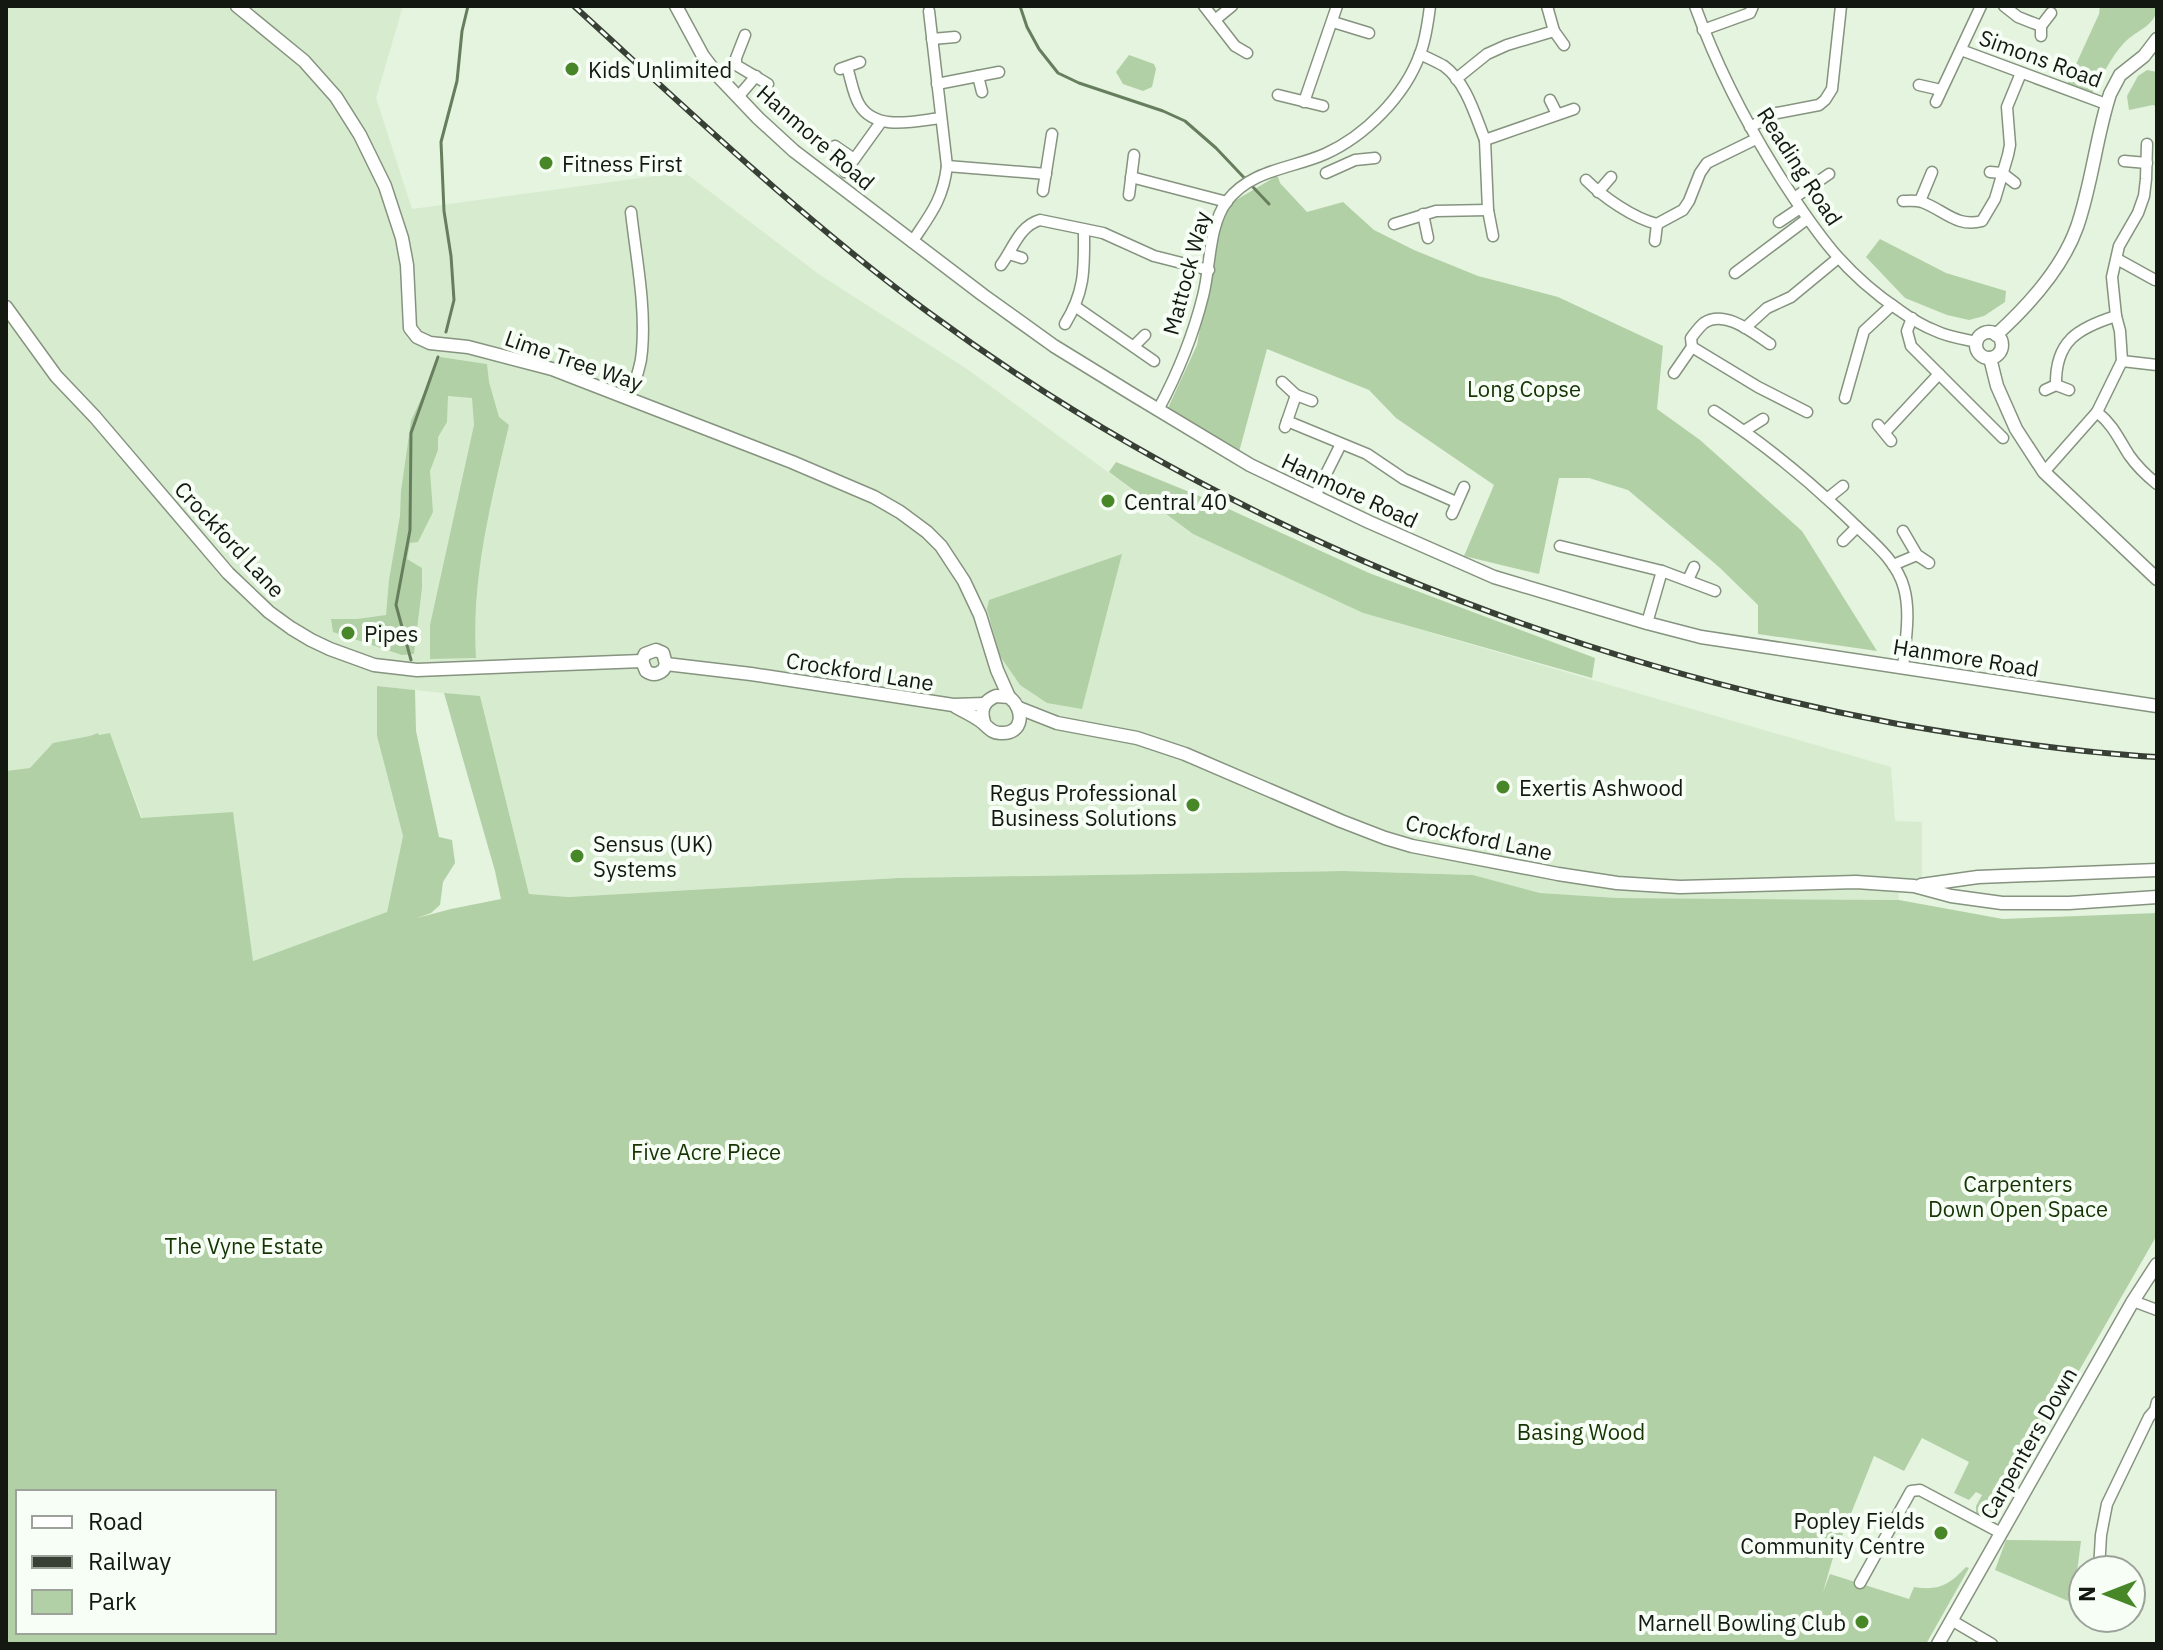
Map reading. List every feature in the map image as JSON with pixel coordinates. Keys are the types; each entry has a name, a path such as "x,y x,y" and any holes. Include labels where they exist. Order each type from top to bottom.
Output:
{"street":[{"name":"Lime Tree Way","path":"237,6 304,61 336,97 360,135 385,186 402,238 407,265 410,328 417,337 430,343 468,347 552,369 792,462 874,497 911,519 941,546 964,581 980,615 1009,697"},
{"name":"Hanmore Road","path":"676,6 703,56 738,97 794,151 912,242 1054,346 1158,410 1250,465 1369,522 1494,577 1701,637 2157,706"},
{"path":"1204,6 1235,46 1247,53"},
{"path":"1215,20 1232,6"},
{"path":"1304,102 1337,6"},
{"name":"Mattock Way","path":"1158,410 1188,347 1209,270 1214,230 1227,202 1254,178 1324,154 1369,125 1401,90 1420,54 1430,6"},
{"path":"1547,6 1554,31 1564,45"},
{"name":"Reading Road","path":"1695,6 1703,30 1756,139 1807,219 1837,259 1876,294 1912,318 1937,332 1977,342"},
{"path":"1750,127 1777,113 1819,105 1825,100 1832,89 1841,6"},
{"path":"1936,102 1981,6"},
{"path":"2004,6 2041,31 2051,13"},
{"path":"912,242 932,213 944,187 947,166 929,11"},
{"path":"1703,30 1754,12"},
{"path":"1333,22 1369,33"},
{"path":"1456,79 1487,54 1554,31"},
{"path":"745,35 736,65 768,84"},
{"path":"932,39 955,37"},
{"path":"1996,335 2042,287 2059,262 2076,228 2106,104 2120,75 2151,56 2157,39"},
{"path":"1225,55 1235,46"},
{"name":"Simons Road","path":"1962,48 2106,104"},
{"path":"1420,54 1445,67 1456,79 1465,92 1485,140 1488,210 1493,236"},
{"path":"860,62 844,68 859,106 869,116 881,122 941,118"},
{"path":"937,84 999,72"},
{"path":"1903,201 1920,201 1961,222 1971,224 1982,221 1995,199 2010,145 2007,107 2021,73"},
{"path":"738,97 756,76"},
{"path":"978,76 982,92"},
{"path":"1919,85 1941,90"},
{"path":"1278,95 1323,106"},
{"path":"1550,100 1557,114"},
{"path":"1485,140 1574,109"},
{"path":"845,172 881,122"},
{"path":"1043,191 1052,134"},
{"path":"1586,180 1598,192 1639,217 1657,224 1683,210 1707,163 1756,139"},
{"path":"1348,140 1355,160"},
{"path":"2044,472 2097,412 2122,361 2112,277 2119,246 2144,196 2147,144"},
{"path":"835,146 854,159"},
{"path":"1129,195 1134,155"},
{"path":"1326,173 1355,160 1375,158"},
{"path":"2124,161 2147,163"},
{"path":"947,166 1046,174"},
{"path":"1920,201 1932,172"},
{"path":"1990,172 2002,173 2015,183"},
{"path":"1779,222 1829,174"},
{"path":"1131,177 1227,202"},
{"path":"1598,192 1611,177"},
{"path":"1394,224 1436,211 1488,210"},
{"path":"628,399 638,373 643,321 631,212"},
{"path":"1423,214 1428,238"},
{"path":"1735,273 1807,219"},
{"path":"1001,265 1023,229 1040,220 1103,233 1154,256 1209,270"},
{"path":"1655,241 1657,224"},
{"path":"1065,324 1076,307 1084,280 1084,230"},
{"path":"1009,254 1022,258"},
{"path":"1745,328 1767,308 1791,297 1837,259"},
{"path":"2117,259 2156,281"},
{"path":"1845,398 1864,331 1892,305"},
{"name":"Crockford Lane","path":"6,307 56,376 95,417 212,555 255,600 291,628 330,649 374,665 417,670 642,661 645,654 656,650 663,653 666,664 953,705 988,701"},
{"path":"1076,307 1154,361"},
{"path":"2056,385 2060,353 2069,339 2081,329 2116,316"},
{"path":"1912,318 1907,331 1911,346 2003,438"},
{"path":"1674,373 1692,347 1691,338 1707,322 1728,321 1770,344"},
{"path":"1985,333 1996,335 2001,341 2001,348 1997,355 1990,358 1979,354 1977,342 1985,333"},
{"path":"1134,346 1145,335"},
{"path":"1692,347 1758,387 1804,407"},
{"path":"1990,358 1997,386 2016,429 2044,472 2157,579"},
{"path":"2122,361 2157,365"},
{"path":"1885,433 1939,374"},
{"path":"1282,382 1296,395 1312,401"},
{"path":"2045,390 2056,385 2069,390"},
{"path":"1296,395 1286,424 1367,454 1404,479 1456,502"},
{"path":"1714,411 1828,498 1893,565 1905,590 1907,608 1903,668"},
{"path":"2097,412 2109,421 2130,456 2157,484"},
{"path":"1744,431 1763,419"},
{"path":"1315,496 1341,444"},
{"path":"1828,498 1843,486"},
{"path":"1452,514 1464,487"},
{"path":"1843,541 1857,527"},
{"path":"1903,531 1917,555 1929,563"},
{"path":"1560,546 1662,571 1715,591"},
{"path":"1893,565 1917,555"},
{"path":"1688,580 1694,567"},
{"path":"1647,623 1662,571"},
{"name":"Lime Tree Way","path":"988,701 997,670"},
{"path":"1003,695 1016,702 1020,719 1017,726 1008,732 989,730 982,715 988,701 1003,695"},
{"name":"Crockford Lane","path":"953,705 984,722"},
{"name":"Crockford Lane","path":"1019,708 1057,723 1137,738 1185,754 1385,838 1558,874 1617,883 1680,887 1856,882 1914,886 1951,896 2002,903 2069,903 2157,897"},
{"name":"Crockford Lane","path":"1017,726 1057,723"},
{"name":"Crockford Lane","path":"1914,886 1978,877 2157,870"},
{"name":"Carpenters Down","path":"1938,1644 2157,1264"},
{"path":"2133,1301 2157,1310"},
{"path":"2100,1554 2107,1504 2157,1402"},
{"path":"1860,1583 1911,1491 1920,1490 2001,1533"},
{"path":"1951,1620 1992,1644"}],"shaded area":[{"path":"6,6 403,6 376,98 412,209 684,172 820,275 967,369 1190,532 1363,613 1891,767 1895,821 1922,822 1922,881 1898,881 1899,900 1618,898 1540,893 1473,875 1344,871 898,878 569,897 529,894 480,697 378,686 377,736 403,836 387,912 253,961 144,823 110,733 30,770 6,771"}],"green space":[{"path":"2100,6 2157,6 2154,18 2119,49 2092,93 2067,84"},
{"path":"1129,55 1154,64 1156,69 1152,87 1143,91 1123,84 1116,72"},
{"path":"2147,70 2157,72 2157,107 2153,105 2129,110 2127,96 2138,76"},
{"name":"Long Copse","path":"1275,177 1307,212 1343,202 1374,230 1414,250 1478,276 1558,297 1663,346 1657,409 1700,440 1802,531 1877,651 1758,634 1758,605 1719,567 1628,490 1589,478 1559,478 1539,574 1464,556 1494,485 1396,418 1369,390 1267,349 1239,452 1168,408 1197,345 1217,235 1231,203"},
{"path":"1880,239 1946,273 2006,291 2005,302 1984,316 1969,320 1947,315 1905,298 1866,257"},
{"path":"440,357 487,364 499,417 509,425 479,569 476,658 430,659 430,625 474,425 472,398 448,396 447,422 438,437 438,450 430,471 433,512 418,542 410,543 407,559 422,568 414,654 402,655 333,632 331,619 386,615 411,421"},
{"path":"1116,462 1209,500 1369,573 1595,658 1592,678 1363,613 1193,534 1109,472"},
{"path":"1122,554 1082,709 1047,703 1020,685 1000,656 987,609 989,600"},
{"path":"377,686 415,690 416,731 439,837 452,840 455,863 443,882 440,905 431,913 417,918 501,899 444,693 480,696 529,894 569,897 898,878 1344,871 1473,875 1540,893 1618,898 1899,900 2003,919 2157,913 2157,1235 1995,1517 1986,1521 1976,1514 1976,1506 1982,1495 1976,1492 1969,1500 1954,1493 1969,1462 1922,1438 1904,1471 1874,1456 1832,1561 1823,1592 1830,1574 1909,1599 1914,1587 1943,1585 1966,1567 1969,1568 1926,1644 6,1644 6,771 30,768 53,743 110,733 141,818 233,812 253,961 387,912 403,836 377,736"},
{"path":"2006,1540 2081,1541 2079,1554 2067,1554 2067,1600 1995,1570"}],"waterway":[{"path":"446,332 454,300 444,211 441,142 457,81 468,6"},
{"path":"1020,6 1039,49 1058,73 1185,121 1216,148 1269,204"},
{"path":"411,660 396,605 410,530 411,433 438,357"}],"railway":[{"path":"574,6 791,202 928,312 1037,387 1151,456 1269,518 1390,572 1514,620 1640,662 1768,696 1898,724 2027,744 2157,757"}],"place":[{"name":"Kids Unlimited","path":"572,69"},
{"name":"Fitness First","path":"546,163"},
{"name":"Central 40","path":"1108,501"},
{"name":"Pipes","path":"348,633"},
{"name":"Exertis Ashwood","path":"1503,787"},
{"name":"Regus Professional Business Solutions","path":"1193,805"},
{"name":"Sensus (UK) Systems","path":"577,856"},
{"name":"Popley Fields Community Centre","path":"1941,1533"},
{"name":"Marnell Bowling Club","path":"1862,1622"}],"park label":[{"name":"Five Acre Piece","path":"706,1151"},
{"name":"Carpenters Down Open Space","path":"2018,1196"},
{"name":"The Vyne Estate","path":"244,1245"},
{"name":"Basing Wood","path":"1581,1431"}]}
